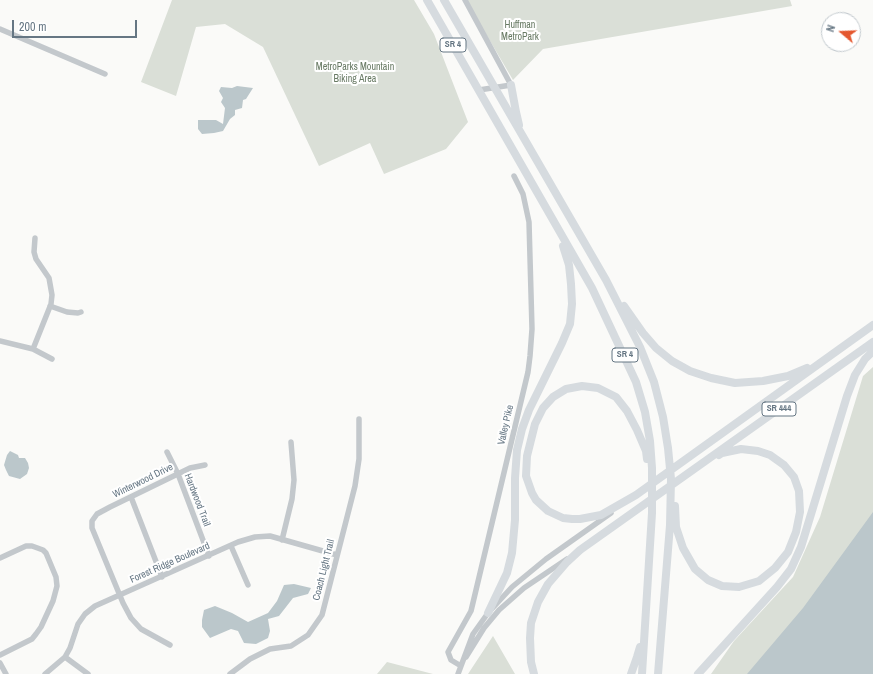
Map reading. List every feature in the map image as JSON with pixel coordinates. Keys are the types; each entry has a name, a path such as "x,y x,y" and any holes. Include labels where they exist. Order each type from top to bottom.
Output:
{"highway":[{"name":"SR 4","path":"427,0 592,288 624,352 636,382 645,412 650,441 652,468 652,513 642,674"},
{"name":"SR 4","path":"444,0 494,88 574,222 606,280 640,347 654,382 663,417 668,448 670,479 670,525 658,674"},
{"path":"511,85 522,135"},
{"path":"488,613 507,573 512,553 515,520 517,450 522,429 529,410 570,324 572,304 569,265 558,230"},
{"path":"606,280 643,333 656,348 672,361 690,371 711,378 736,383 763,381 788,376 821,362"},
{"name":"SR 444","path":"636,495 873,325"},
{"name":"SR 444","path":"580,550 873,342"},
{"path":"698,674 777,587 791,569 801,547 847,396 855,376 865,359 873,351"},
{"path":"636,495 601,515 580,519 555,515 536,500 526,476 527,456 535,424 543,408 553,397 566,389 582,386 598,388 616,398 631,417 646,451 652,494"},
{"path":"670,479 676,527 683,548 695,569 708,580 722,586 739,587 759,581 775,568 788,552 796,532 800,512 798,491 794,477 784,464 770,455 758,451 741,449 722,453 686,475"},
{"path":"534,674 531,662 530,638 531,623 538,602 556,573 580,550"},
{"path":"631,674 646,623"}],"street":[{"path":"464,0 511,85 478,90"},
{"path":"0,28 105,74"},
{"name":"Valley Pike","path":"461,666 451,660 448,652 471,610 528,372 531,351 529,222 523,194 514,176"},
{"path":"33,349 50,306 52,295 52,287 49,278 36,259 34,252 35,238"},
{"path":"50,306 67,312 82,312"},
{"path":"0,340 33,349 52,359"},
{"name":"Coach Light Trail","path":"230,674 250,659 270,649 291,646 308,635 322,615 355,486 359,459 359,419"},
{"path":"282,540 292,500 294,480 291,442"},
{"name":"Hardwood Trail","path":"167,452 178,474 209,556"},
{"name":"Winterwood Drive","path":"120,595 92,528 92,521 97,514 190,468 205,464"},
{"path":"458,674 466,649 473,634 488,613 512,587 546,559 636,495"},
{"path":"131,497 162,577"},
{"name":"Forest Ridge Boulevard","path":"46,674 65,657 70,648 78,624 85,614 95,606 231,546 255,537 270,536 337,555"},
{"path":"0,558 26,546 32,546 43,550 46,553 56,577 57,586 53,601 41,627 32,639 0,655"},
{"path":"231,546 248,585"},
{"path":"461,666 484,628 499,610 524,588 580,550"},
{"path":"120,595 127,611 135,623 147,633 170,645"},
{"path":"65,657 88,674"},
{"path":"0,663 6,674"}],"green space":[{"name":"MetroParks Mountain Biking Area","path":"172,0 414,0 434,34 468,122 446,149 384,174 370,143 319,166 263,47 225,24 196,27 176,96 141,82"},
{"name":"Huffman MetroPark","path":"466,0 790,0 792,6 543,49 513,80"},
{"path":"873,367 873,674 711,674 734,641 793,577 820,517 863,376"},
{"path":"493,636 515,674 468,674"},
{"path":"387,662 433,674 377,674"}],"shaded area":[{"path":"237,86 253,88 246,99 243,100 242,108 235,110 235,115 230,119 223,131 202,134 198,129 198,120 216,120 223,124 225,108 221,102 223,98 219,91 221,87 232,88"},
{"path":"10,451 18,455 19,458 25,458 28,463 29,468 27,474 20,479 9,476 4,465"},
{"path":"873,512 873,674 747,674 803,608"},
{"path":"294,584 311,588 308,594 293,598 279,616 268,619 270,631 268,638 256,644 244,643 238,631 231,629 210,638 202,627 204,610 215,606 248,622 268,613 277,601 284,585"}]}
